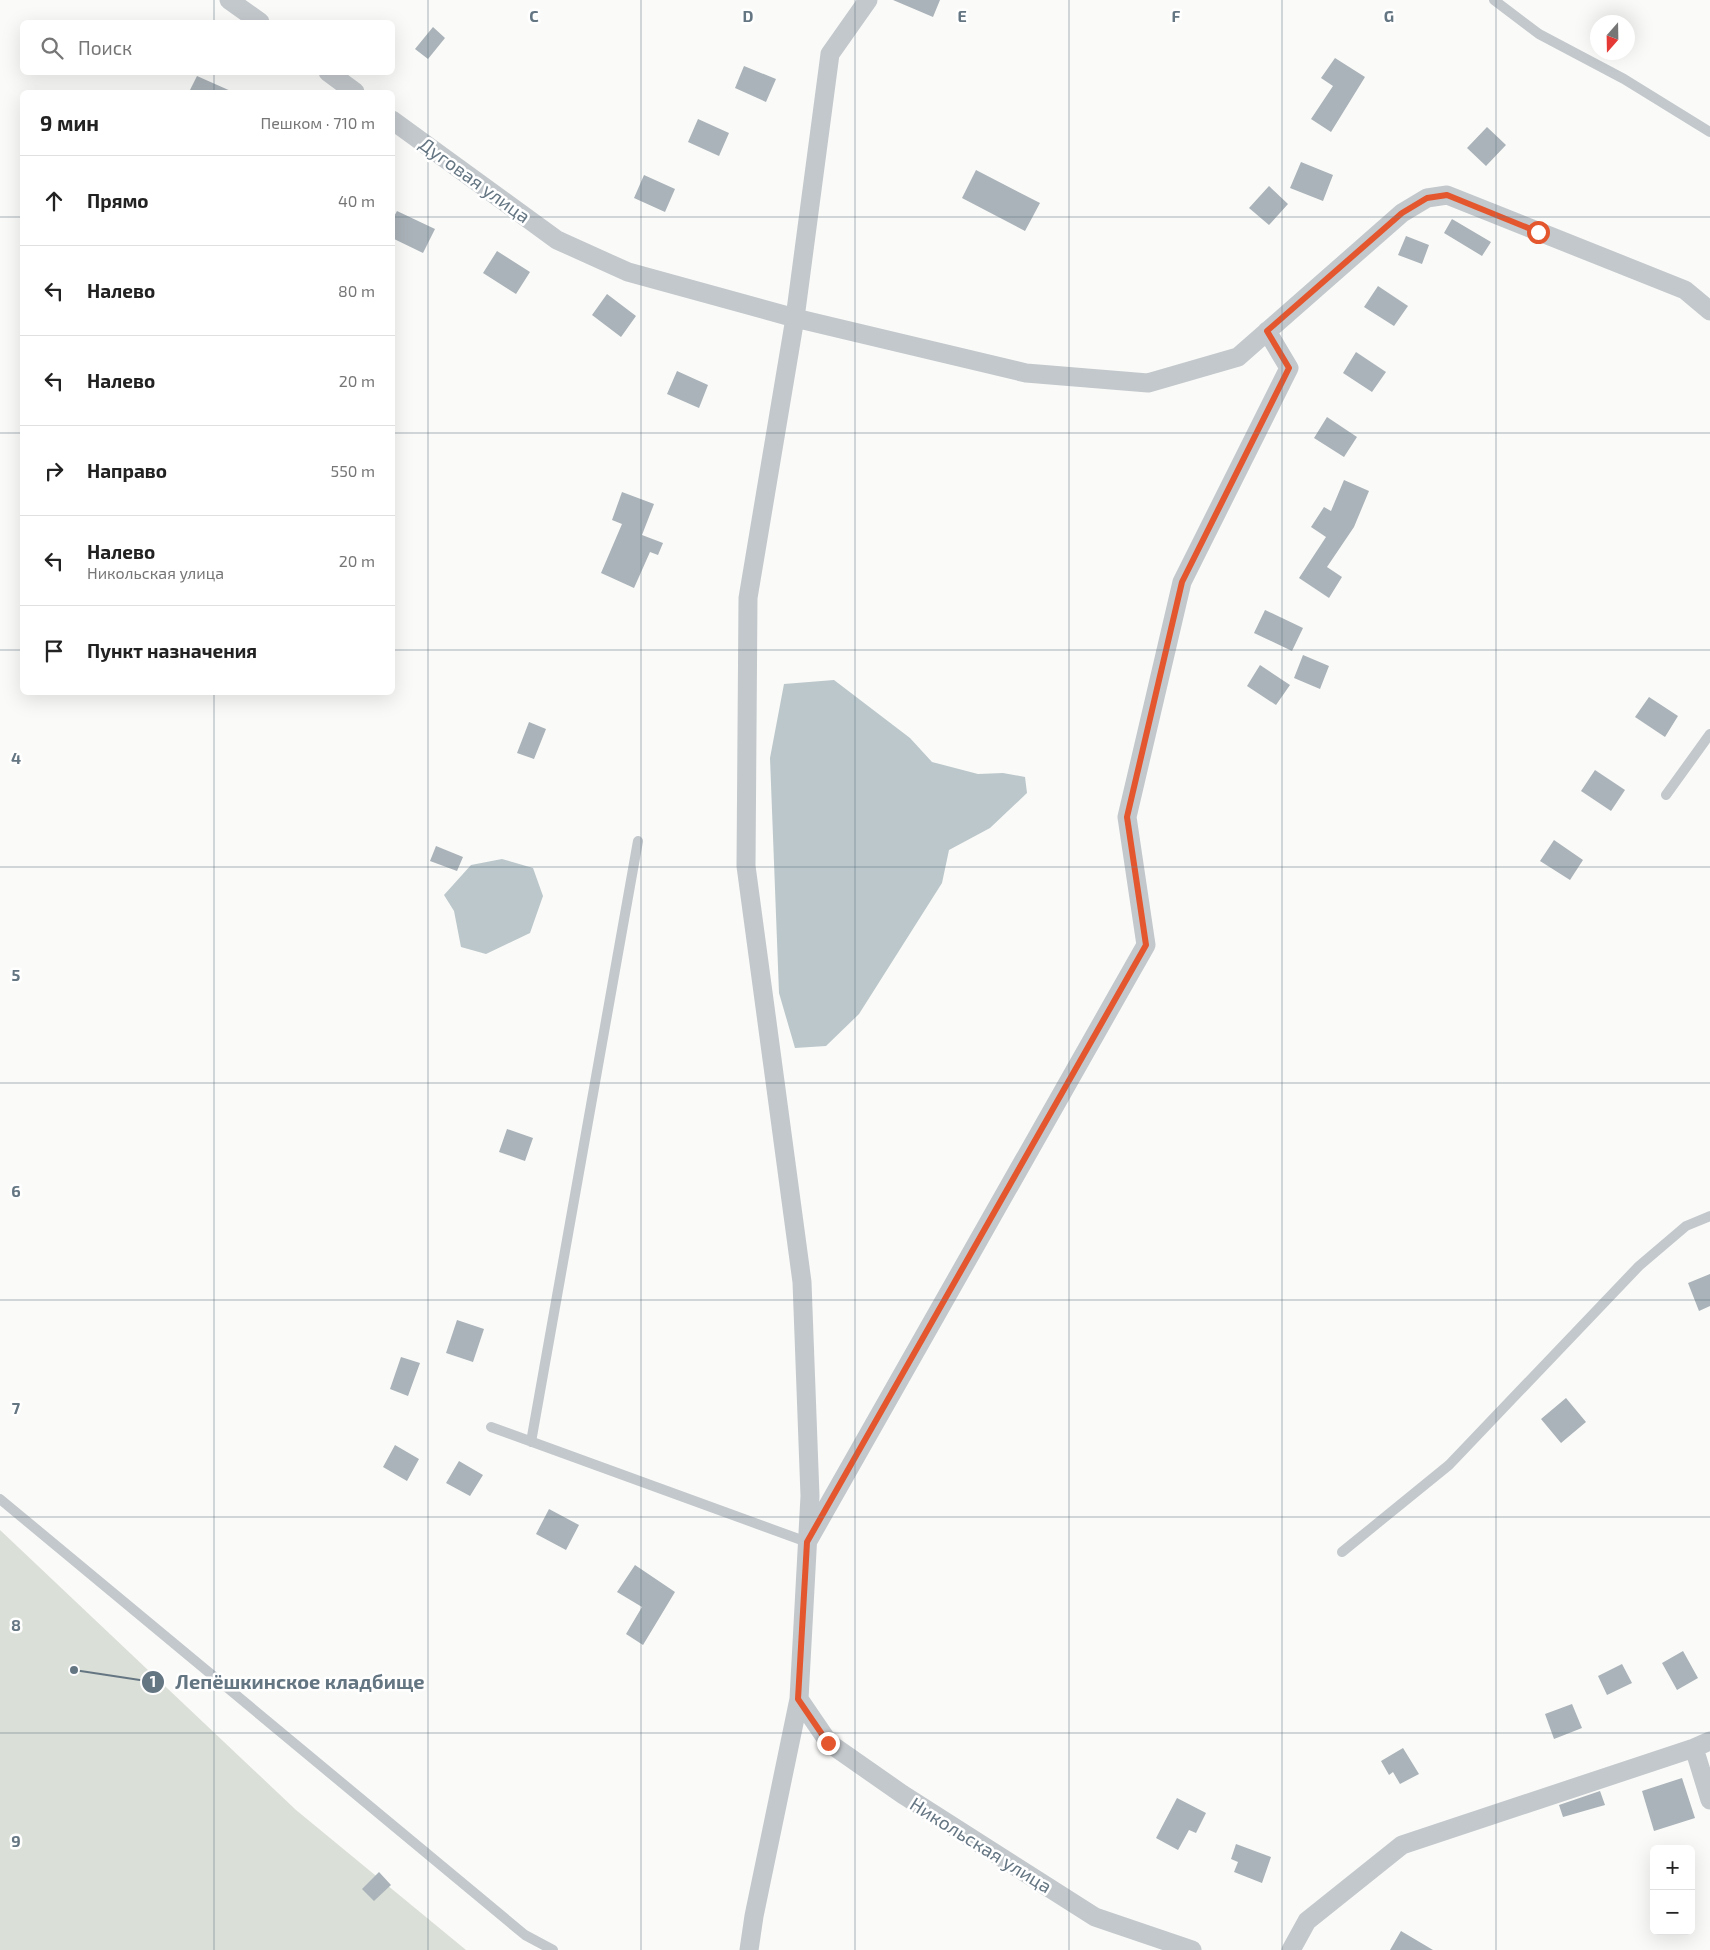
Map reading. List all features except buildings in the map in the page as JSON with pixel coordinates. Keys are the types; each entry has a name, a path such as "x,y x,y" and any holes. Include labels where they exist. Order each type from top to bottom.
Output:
{"street":[{"path":"229,0 257,20"},
{"path":"750,1950 754,1916 798,1699 810,1496 802,1282 746,866 748,598 795,318 830,54 868,0"},
{"path":"332,75 352,90"},
{"name":"Дуговая улица","path":"395,122 557,240 628,272 795,318 1026,373 1148,383 1238,357 1402,213 1427,198 1447,195 1685,290 1710,311"},
{"path":"807,1542 1146,945 1127,817 1182,582 1289,368 1267,331"},
{"name":"Никольская улица","path":"798,1699 828,1743 918,1805 1095,1917 1192,1950"},
{"path":"1291,1950 1307,1921 1402,1845 1702,1744 1710,1800"}],"lane":[{"path":"1494,0 1539,34 1624,79 1710,132"},
{"path":"1666,795 1710,734"},
{"path":"531,1442 638,841"},
{"path":"1342,1552 1449,1465 1639,1266 1686,1226 1710,1216"},
{"path":"491,1427 807,1542"},
{"path":"0,1499 526,1935 553,1950"}],"shaded area":[{"path":"834,680 910,738 932,762 978,774 1003,773 1025,777 1027,793 990,828 949,850 942,883 859,1014 826,1046 795,1048 779,993 770,758 784,684"},
{"path":"502,859 533,868 543,896 530,933 486,954 461,947 454,911 444,895 471,865"},
{"path":"0,1530 296,1810 466,1950 0,1950"}],"place":[{"name":"Лепёшкинское кладбище","path":"74,1670"}],"route":[{"path":"828,1743 798,1699 807,1542 1146,945 1127,817 1182,582 1289,368 1267,331 1402,213 1427,198 1447,195 1538,232"}]}
